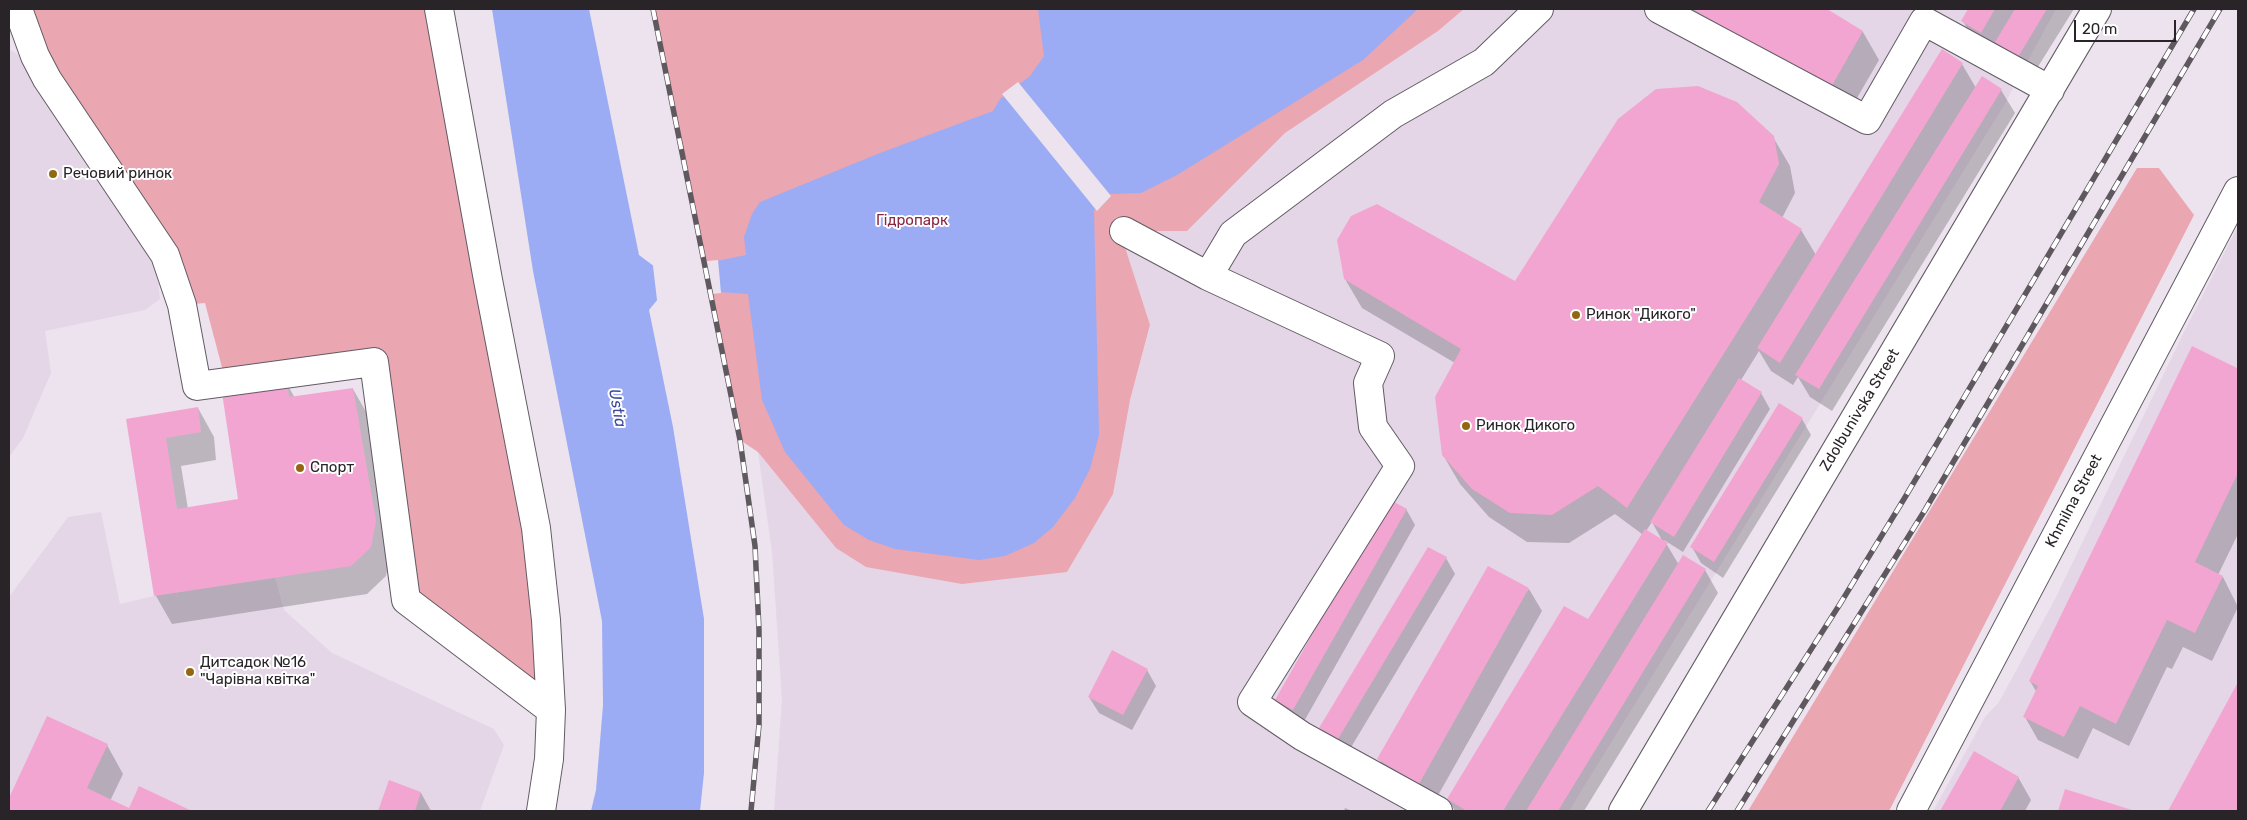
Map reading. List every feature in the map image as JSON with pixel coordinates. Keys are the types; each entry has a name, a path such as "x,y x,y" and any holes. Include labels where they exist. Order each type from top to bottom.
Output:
{"street":[{"path":"18,9 35,56 47,79 164,255 182,306 197,386 374,362 406,600 551,710"},
{"path":"439,9 488,280 536,528 546,620 551,710 549,759 541,811"},
{"path":"1208,276 1233,234 1393,114 1484,62 1539,9"},
{"path":"1659,9 1867,120 1924,21 2050,90"},
{"name":"Zdolbunivska Street","path":"1622,811 2097,9"},
{"name":"Khmilna Street","path":"1911,811 2235,205"},
{"path":"1124,231 1208,276 1380,356 1368,383 1373,427 1400,466 1252,702 1302,736 1438,811"}],"shaded area":[{"name":"Ринок Дикого","path":"1464,9 2056,9 2003,107 1569,811 774,811 782,700 772,552 758,452 836,548 1067,572 1086,539 1130,400 1150,326 1124,244 1124,231 1187,231 1285,133 1438,31"},
{"name":"Речовий ринок","path":"9,49 28,61 156,261 160,299 145,310 45,331 51,373 23,438 9,457"},
{"path":"2238,226 2238,811 1933,811 1985,717 1999,702 2055,599 2184,332"},
{"name":"Дитсадок №16 \"Чарівна квітка\"","path":"101,512 120,604 154,596 275,578 284,610 332,653 494,729 504,745 480,811 9,811 9,597 68,517"}],"green space":[{"path":"18,9 439,9 451,72 551,710 406,600 374,362 224,375 205,303 182,305"},
{"name":"Гідропарк","path":"653,9 1464,9 1438,31 1285,133 1187,231 1124,231 1124,244 1150,325 1130,400 1113,494 1067,572 962,584 866,567 836,548 758,452 740,440"},
{"path":"2137,168 2159,168 2194,215 1889,811 1748,811"}],"water":[{"name":"Гідропарк","path":"492,9 589,9 639,255 655,267 717,261 746,255 744,237 752,214 760,202 880,153 993,111 1000,99 1030,76 1044,56 1038,9 1418,9 1363,60 1177,175 1141,193 1110,194 1094,210 1099,435 1090,469 1075,498 1053,527 1034,543 1005,556 979,560 895,549 869,540 844,525 785,452 762,400 748,294 720,292 658,299 649,310 673,427 704,619 704,773 700,811 591,811 596,790 603,705 602,621 533,271"}],"pier":[{"path":"1018,82 1111,196 1097,211 1002,94"},
{"path":"718,260 721,293 657,300 653,266"}],"building":[{"path":"1693,9 1827,9 1863,31 1830,89"},
{"path":"1968,9 1995,9 1981,33 1961,21"},
{"path":"2015,9 2047,9 2018,57 1995,42"},
{"path":"1942,49 1963,63 1780,363 1757,348"},
{"path":"1982,76 2002,89 1819,389 1795,375"},
{"name":"Ринок \"Дикого\"","path":"1698,86 1737,102 1774,136 1779,164 1759,202 1802,229 1627,508 1598,486 1552,515 1510,513 1472,489 1442,455 1435,397 1461,349 1344,279 1337,240 1351,216 1377,204 1515,281 1618,119 1656,89"},
{"path":"2192,346 2237,368 2238,364 2238,473 2195,562 2223,576 2195,633 2167,620 2116,724 2080,706 2064,737 2023,717 2038,686 2029,681"},
{"path":"1739,378 1762,392 1674,537 1650,522"},
{"name":"Спорт","path":"287,382 289,397 353,388 376,521 371,547 351,566 154,596 126,419 198,407 201,432 166,438 177,509 238,499 222,393"},
{"path":"1779,403 1803,418 1714,562 1690,547"},
{"path":"1389,499 1407,509 1293,710 1275,700"},
{"path":"1645,529 1668,543 1503,811 1467,811 1447,799 1564,606 1588,619"},
{"path":"1428,547 1447,557 1338,739 1319,728"},
{"path":"1683,555 1706,569 1558,811 1526,811"},
{"path":"1488,566 1529,588 1419,784 1377,759"},
{"path":"1112,650 1148,669 1123,715 1088,697"},
{"path":"2238,682 2238,811 2168,811"},
{"path":"47,716 108,744 87,788 129,808 139,786 192,811 9,811 9,798"},
{"path":"1974,751 2019,777 2000,811 1940,811"},
{"path":"389,780 421,792 415,811 378,811"},
{"path":"2065,789 2135,811 2058,811"}],"railway":[{"path":"653,9 740,440 755,546 759,630 759,725 751,811"},
{"path":"1708,811 1840,604 1904,499 2194,9"},
{"path":"1737,811 1925,510 2220,9"}],"place":[{"name":"Речовий ринок","path":"53,174"},
{"name":"Ринок \"Дикого\"","path":"1576,315"},
{"name":"Ринок Дикого","path":"1466,426"},
{"name":"Спорт","path":"300,468"},
{"name":"Дитсадок №16 \"Чарівна квітка\"","path":"190,672"}],"water label":[{"name":"Ustia","path":"617,408"}]}
